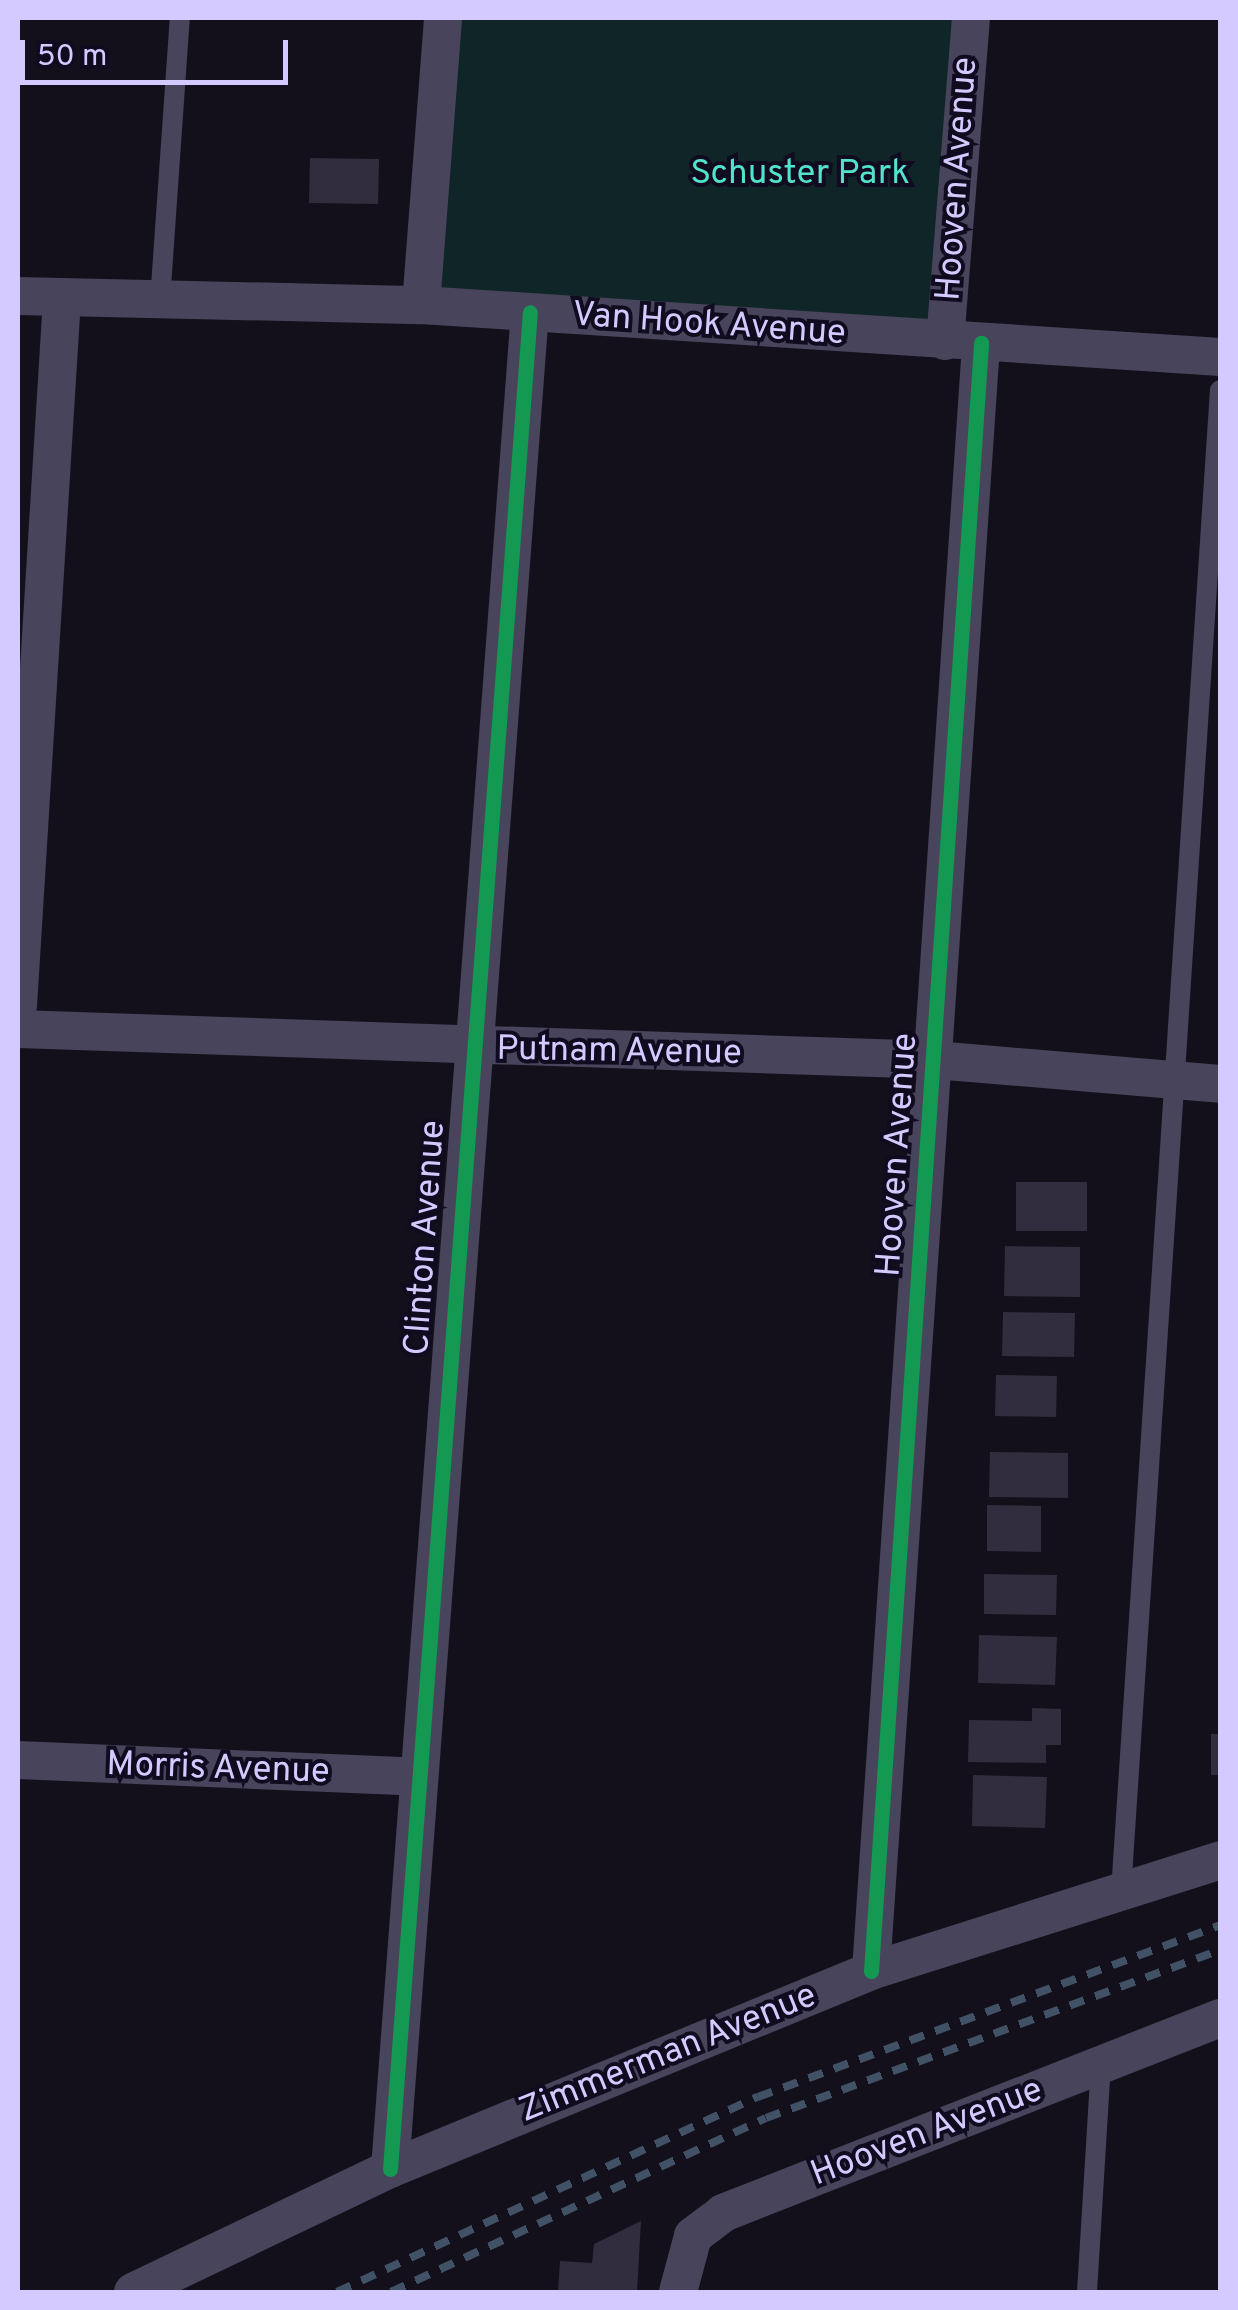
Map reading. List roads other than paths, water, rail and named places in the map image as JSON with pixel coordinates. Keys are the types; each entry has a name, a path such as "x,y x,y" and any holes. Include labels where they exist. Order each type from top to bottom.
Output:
{"street":[{"path":"421,305 443,18"},
{"name":"Hooven Avenue","path":"871,1971 935,1060 963,342 971,18"},
{"name":"Van Hook Avenue","path":"18,296 62,300 421,305 1220,358"},
{"path":"18,1006 62,300"},
{"name":"Clinton Avenue","path":"390,2169 470,1048 530,312"},
{"name":"Putnam Avenue","path":"18,1029 470,1048 935,1060 1220,1084"},
{"name":"Morris Avenue","path":"18,1760 419,1777"},
{"name":"Zimmerman Avenue","path":"134,2292 390,2169 871,1971 1220,1860"},
{"name":"Hooven Avenue","path":"678,2292 694,2236 723,2214 1220,2018"}],"lane":[{"path":"160,301 180,18"},
{"path":"1121,1892 1178,1081 1220,390"},
{"path":"1087,2292 1102,2065"}],"railway":[{"path":"337,2292 758,2097 1220,1925"},
{"path":"391,2292 766,2118 1220,1950"}],"park label":[{"name":"Schuster Park","path":"800,174"}]}
